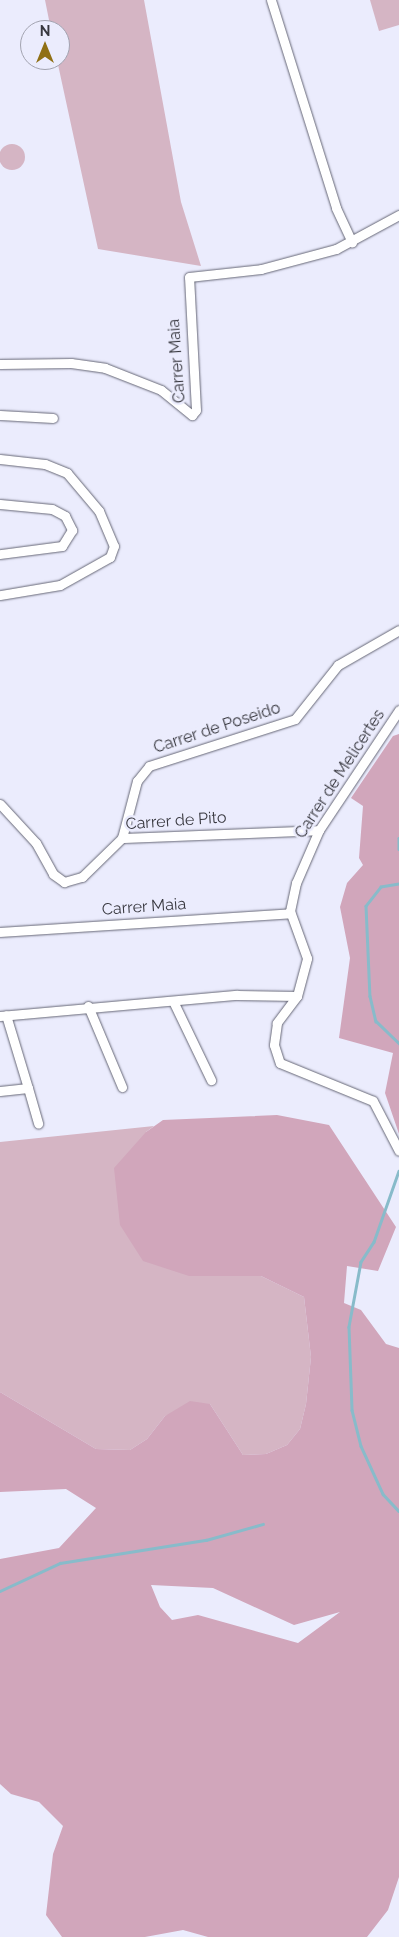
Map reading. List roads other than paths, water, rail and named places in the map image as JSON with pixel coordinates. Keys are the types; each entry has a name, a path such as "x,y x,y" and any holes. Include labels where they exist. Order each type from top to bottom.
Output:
{"street":[{"path":"271,0 336,208 352,243 399,215"},
{"name":"Carrer Maia","path":"0,364 71,363 105,368 161,390 192,415 196,410 189,277 261,269 352,243"},
{"path":"0,415 53,418"},
{"path":"0,459 45,464 67,473 99,511 114,546 110,556 60,585 0,595"},
{"path":"0,504 52,509 65,516 72,530 62,546 0,554"},
{"name":"Carrer de Poseido","path":"122,838 137,781 149,766 295,718 338,665 399,630"},
{"name":"Carrer de Melicertes","path":"290,912 296,883 319,830 399,710"},
{"name":"Carrer de Pito","path":"0,804 36,843 53,874 64,882 82,877 122,838 319,830"},
{"path":"290,912 307,958 297,996 277,1023 274,1045 280,1063 373,1101 399,1151"},
{"name":"Carrer Maia","path":"0,932 290,912"},
{"path":"38,1124 3,1015 88,1006 297,996"},
{"path":"173,1001 212,1080"},
{"path":"88,1006 122,1087"},
{"path":"0,1091 28,1088"}],"waterway":[{"path":"399,838 399,849"},
{"path":"399,884 381,887 366,906 370,996 376,1021 399,1043"},
{"path":"399,1171 374,1242 361,1262 349,1327 352,1410 361,1446 383,1494 399,1511"},
{"path":"0,1591 60,1563 206,1540 263,1524"}]}
